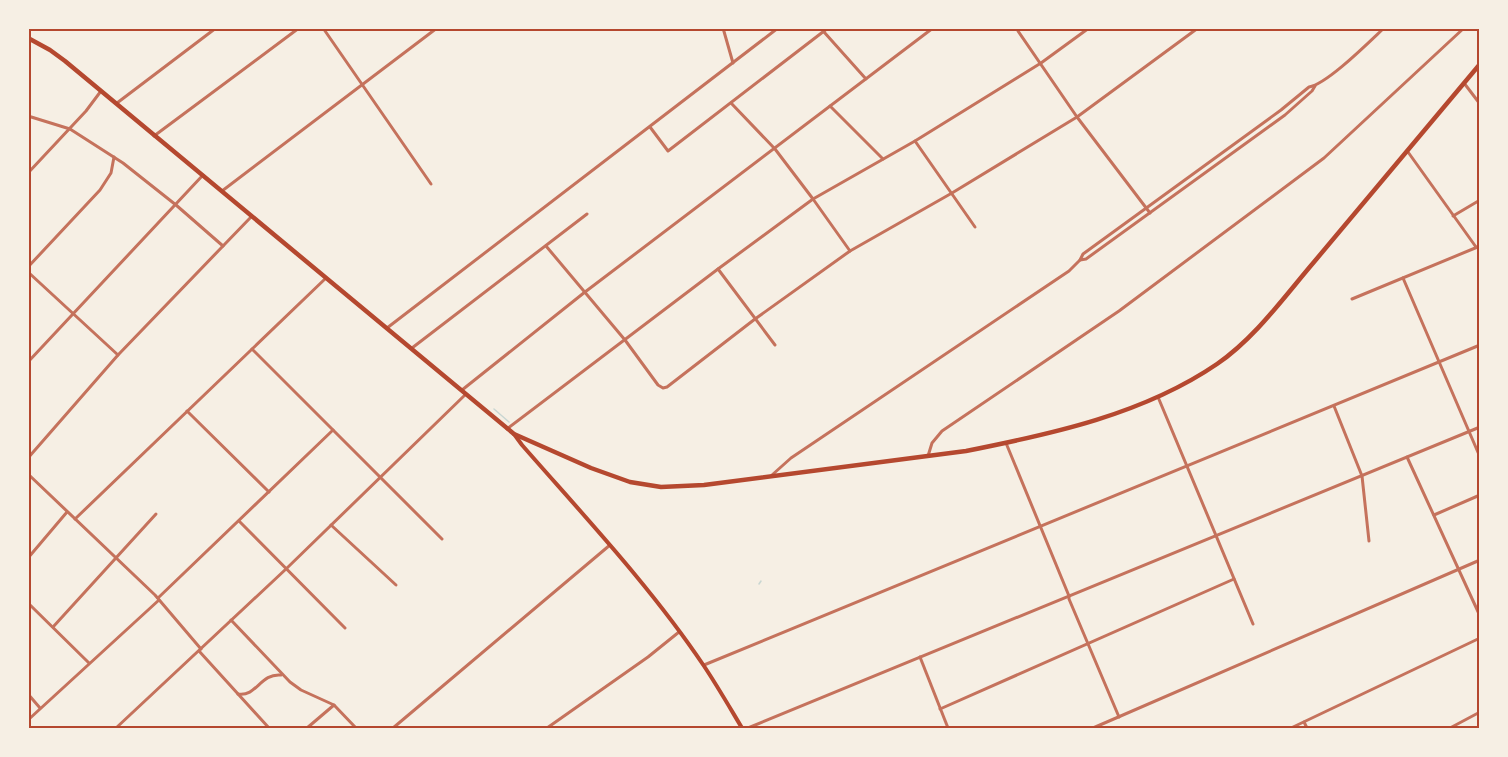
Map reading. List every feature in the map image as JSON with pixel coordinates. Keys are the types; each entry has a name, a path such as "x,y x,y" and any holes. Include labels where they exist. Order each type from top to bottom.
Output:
{"main road":[{"path":"28,38 65,61 514,434 610,476 645,485 674,488 928,456 1006,443 1109,416 1158,397 1210,368 1239,346 1408,152 1479,64"},
{"path":"514,434 610,544 679,632 704,665 742,729"}],"street":[{"path":"116,103 216,28"},
{"path":"154,136 298,28"},
{"path":"323,28 431,184"},
{"path":"222,191 437,28"},
{"path":"723,28 733,63"},
{"path":"387,328 778,28"},
{"path":"650,127 668,151 828,28"},
{"path":"116,729 286,569 464,392 585,292 933,28"},
{"path":"1016,28 1077,117 1150,213"},
{"path":"507,429 813,199 915,141 1041,63 1089,28"},
{"path":"546,246 625,339 658,386 667,387 755,319 850,251 952,193 1077,117 1198,28"},
{"path":"1080,260 1086,259 1285,115 1315,86 1384,28"},
{"path":"928,456 932,443 942,431 1119,311 1324,158 1464,28"},
{"path":"824,32 866,79"},
{"path":"1464,83 1479,104"},
{"path":"771,477 791,458 1069,271 1083,254 1281,110 1309,87 1315,86"},
{"path":"28,172 70,129 101,91"},
{"path":"731,103 775,148 850,251"},
{"path":"830,106 883,159"},
{"path":"28,116 70,129 114,157 176,205 223,246"},
{"path":"915,141 975,227"},
{"path":"1352,299 1478,247 1408,152"},
{"path":"114,157 111,173 100,190 28,269 118,356"},
{"path":"28,362 203,176"},
{"path":"1453,216 1479,200"},
{"path":"412,348 587,214"},
{"path":"28,458 118,356 252,216"},
{"path":"718,269 775,345"},
{"path":"75,519 326,278"},
{"path":"1403,278 1479,457"},
{"path":"704,665 1479,345"},
{"path":"252,349 442,539"},
{"path":"1158,397 1253,624"},
{"path":"1334,406 1362,476 1369,541"},
{"path":"187,411 269,492"},
{"path":"748,729 1479,427"},
{"path":"28,720 159,599 333,430"},
{"path":"1006,443 1119,717"},
{"path":"1407,457 1479,616"},
{"path":"28,474 159,599 236,693 269,729"},
{"path":"1434,515 1479,495"},
{"path":"28,558 68,512"},
{"path":"53,627 156,514"},
{"path":"239,521 345,627"},
{"path":"331,525 396,585"},
{"path":"393,729 610,544"},
{"path":"1093,729 1479,560"},
{"path":"940,709 1234,579"},
{"path":"28,603 89,663"},
{"path":"231,620 290,682 334,705 356,729"},
{"path":"547,729 644,660 679,632"},
{"path":"1291,729 1479,638"},
{"path":"920,657 948,729"},
{"path":"236,693 243,695 248,693 270,675 283,675"},
{"path":"28,694 40,708"},
{"path":"307,729 334,705"},
{"path":"1450,729 1479,712"},
{"path":"1304,722 1307,729"}],"waterway":[{"path":"494,409 509,422"}]}
